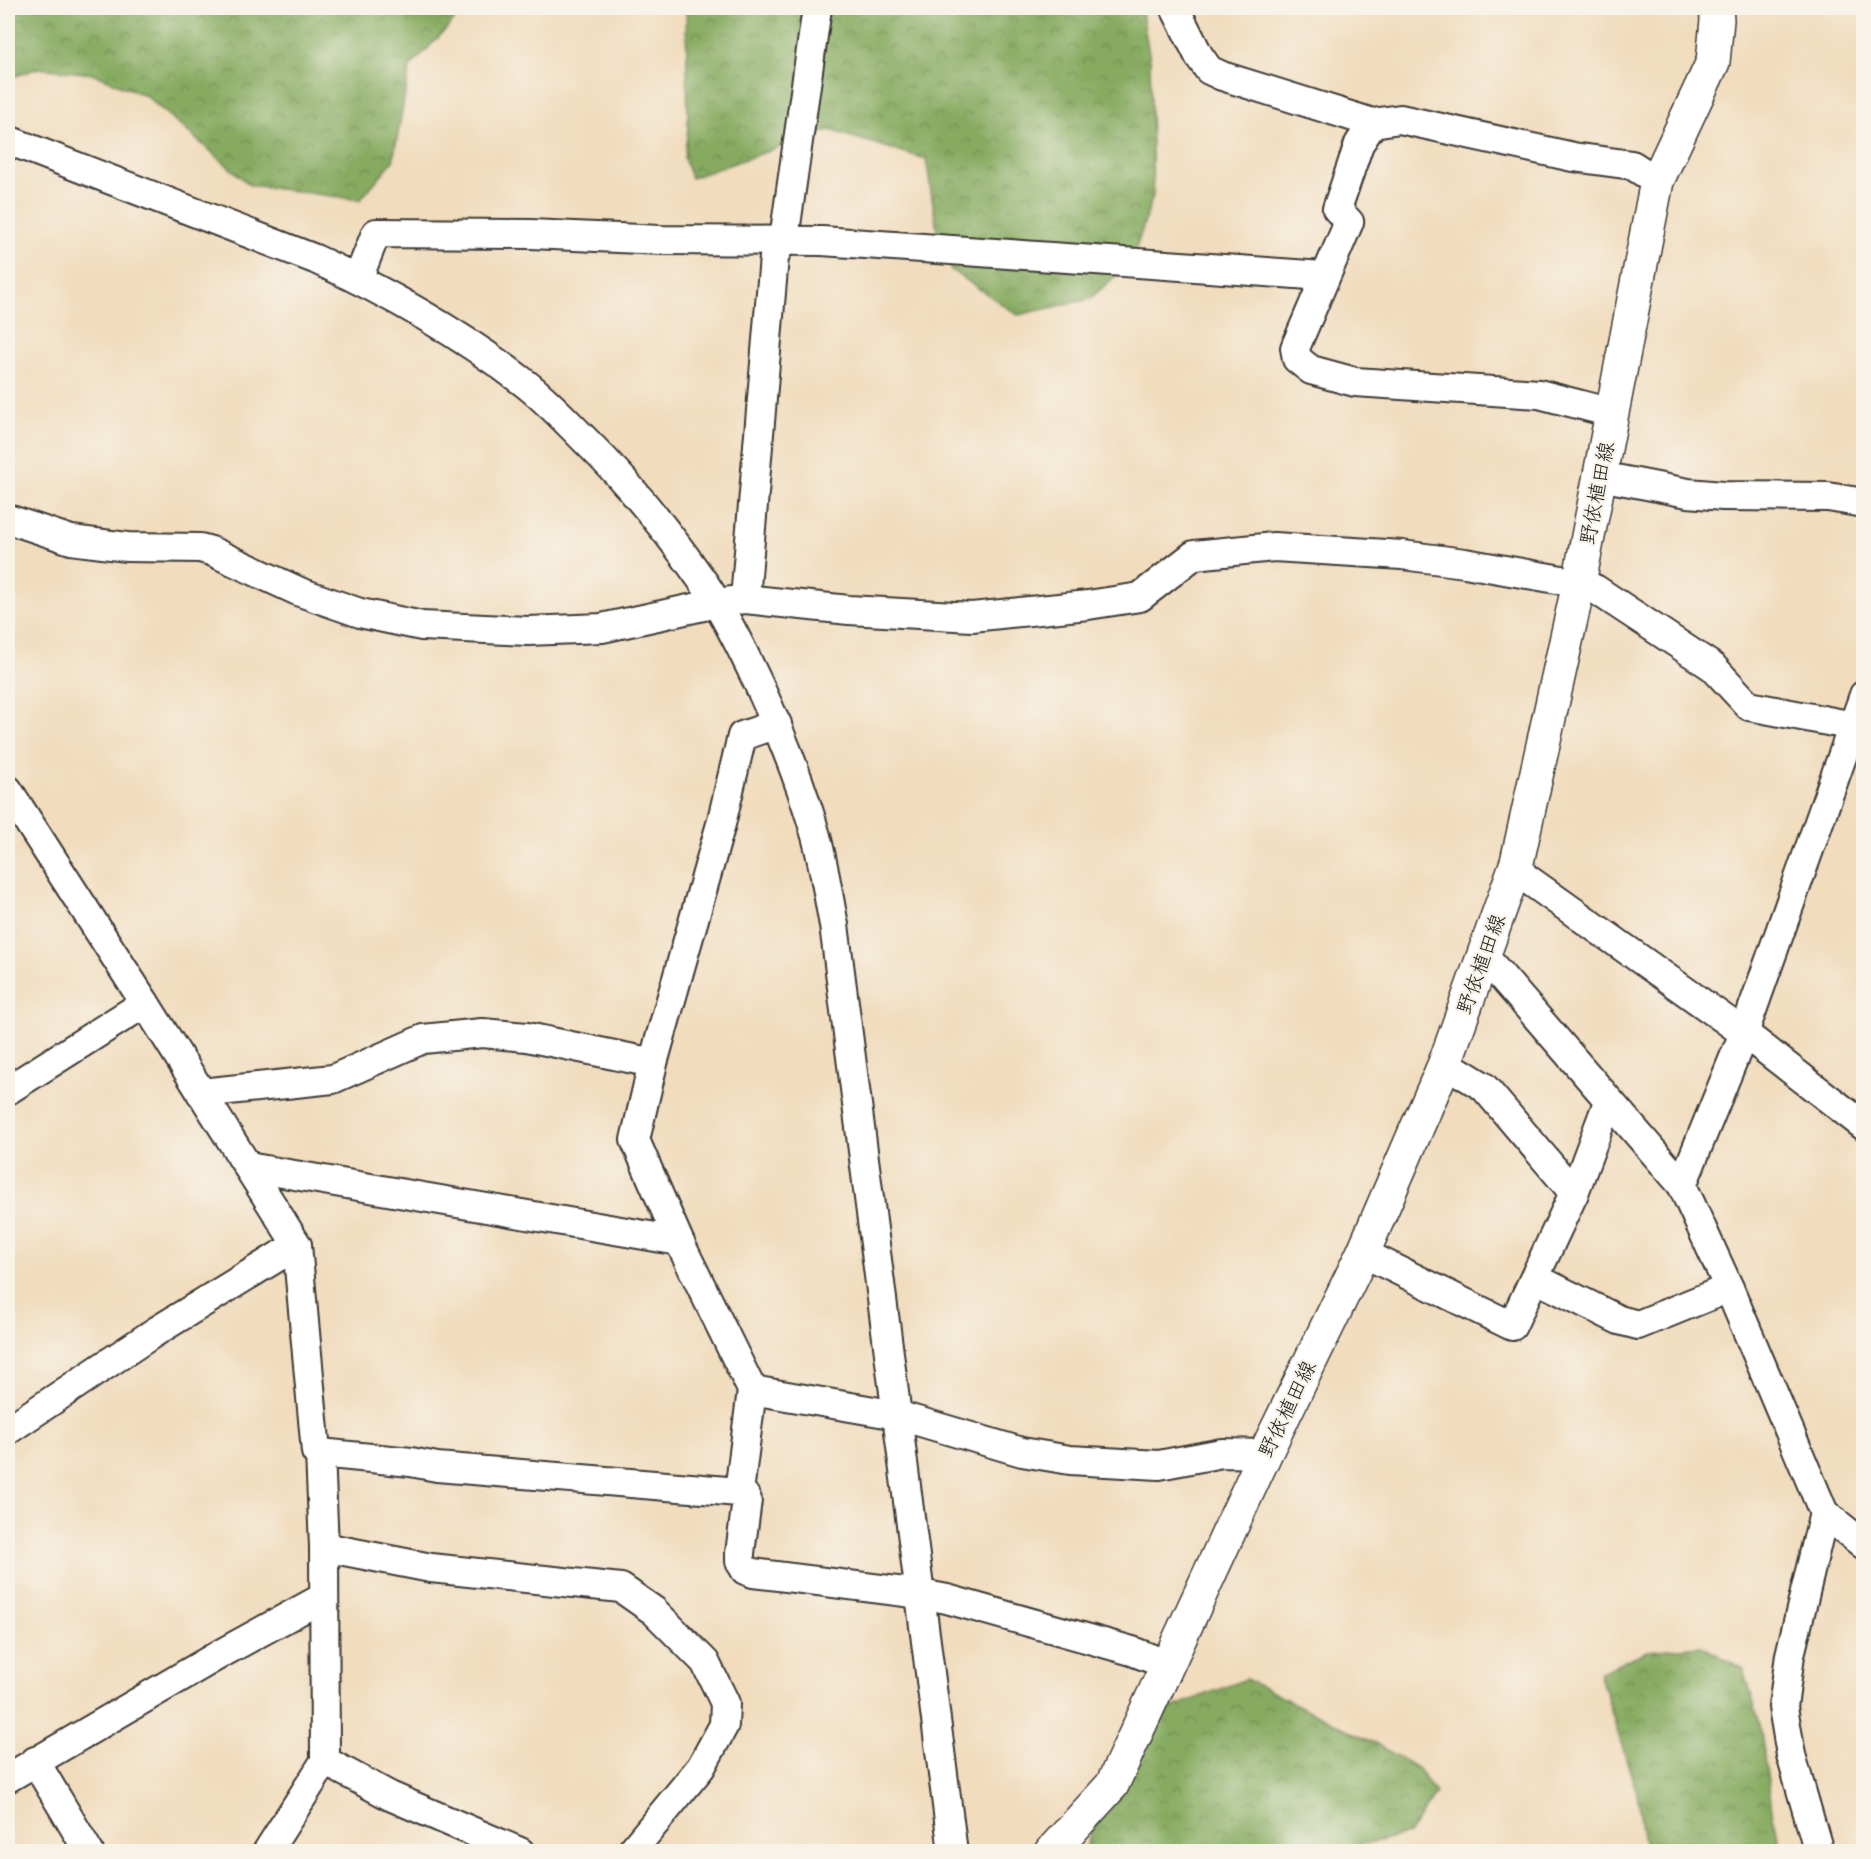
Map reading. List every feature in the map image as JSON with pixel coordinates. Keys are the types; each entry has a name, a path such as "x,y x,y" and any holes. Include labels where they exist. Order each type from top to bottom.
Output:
{"main road":[{"name":"野依植田線","path":"1051,1851 1112,1785 1265,1454 1363,1253 1445,1063 1484,956 1517,862 1580,583 1657,181 1713,62 1716,8"}],"street":[{"path":"745,599 774,257 782,241 788,210 816,8"},
{"path":"1175,8 1209,70 1222,76 1373,123 1400,119 1573,157 1632,165 1657,181"},
{"path":"1373,123 1359,144 1337,208 1349,222 1295,348 1297,359 1311,370 1355,382 1539,394 1612,413"},
{"path":"8,140 315,259 358,279 438,324 524,382 564,418 606,461 650,512 717,603 743,651 777,724 796,773 816,837 834,925 953,1851"},
{"path":"358,279 376,233 531,234 661,240 822,241 1324,276"},
{"path":"1600,476 1688,493 1723,496 1828,497 1863,503"},
{"path":"8,519 71,540 127,547 200,548 300,592 360,613 423,626 528,631 602,628 745,599 849,610 972,617 1140,597 1194,555 1274,547 1402,555 1465,563 1580,583 1594,589 1713,667 1749,706 1859,728"},
{"path":"1682,1185 1744,1033 1859,728 1863,695"},
{"path":"739,1492 752,1390 679,1241 635,1140 653,1063 721,824 742,736 777,724"},
{"path":"8,790 297,1245 316,1452 437,1467 739,1492 747,1500 740,1553 740,1561 745,1570 753,1573 921,1594 1132,1651 1168,1665"},
{"path":"1517,862 1523,876 1744,1033 1863,1126"},
{"path":"1484,956 1682,1185 1729,1288 1824,1513 1863,1545"},
{"path":"8,1090 145,1003"},
{"path":"201,1093 333,1079 423,1039 482,1033 527,1037 653,1063"},
{"path":"1445,1063 1484,1087 1574,1193"},
{"path":"1363,1253 1512,1326 1574,1193 1608,1102"},
{"path":"248,1167 679,1241"},
{"path":"8,1430 155,1332 297,1245"},
{"path":"1535,1278 1619,1320 1638,1325 1729,1288"},
{"path":"752,1390 897,1415 1022,1452 1070,1460 1158,1464 1222,1453 1265,1454"},
{"path":"267,1851 325,1761 324,1547 320,1453"},
{"path":"1819,1851 1791,1755 1783,1707 1790,1655 1824,1513"},
{"path":"324,1547 432,1568 621,1588 654,1611 705,1662 725,1703 724,1725 701,1767 631,1851"},
{"path":"8,1778 222,1653 324,1598"},
{"path":"35,1761 89,1851"},
{"path":"325,1761 390,1796 520,1851"}],"green space":[{"path":"8,8 466,8 410,67 393,161 360,200 250,185 146,96 94,74 38,68 8,79"},
{"path":"686,8 1141,8 1150,59 1153,196 1132,261 1090,299 1018,315 951,270 937,230 926,159 829,130 691,178 684,158 688,128"},
{"path":"1701,1646 1744,1669 1760,1724 1773,1816 1783,1851 1645,1851 1637,1793 1599,1673 1647,1651"},
{"path":"1246,1679 1378,1745 1417,1768 1436,1793 1408,1834 1334,1851 1084,1852 1102,1803 1157,1713"}]}
